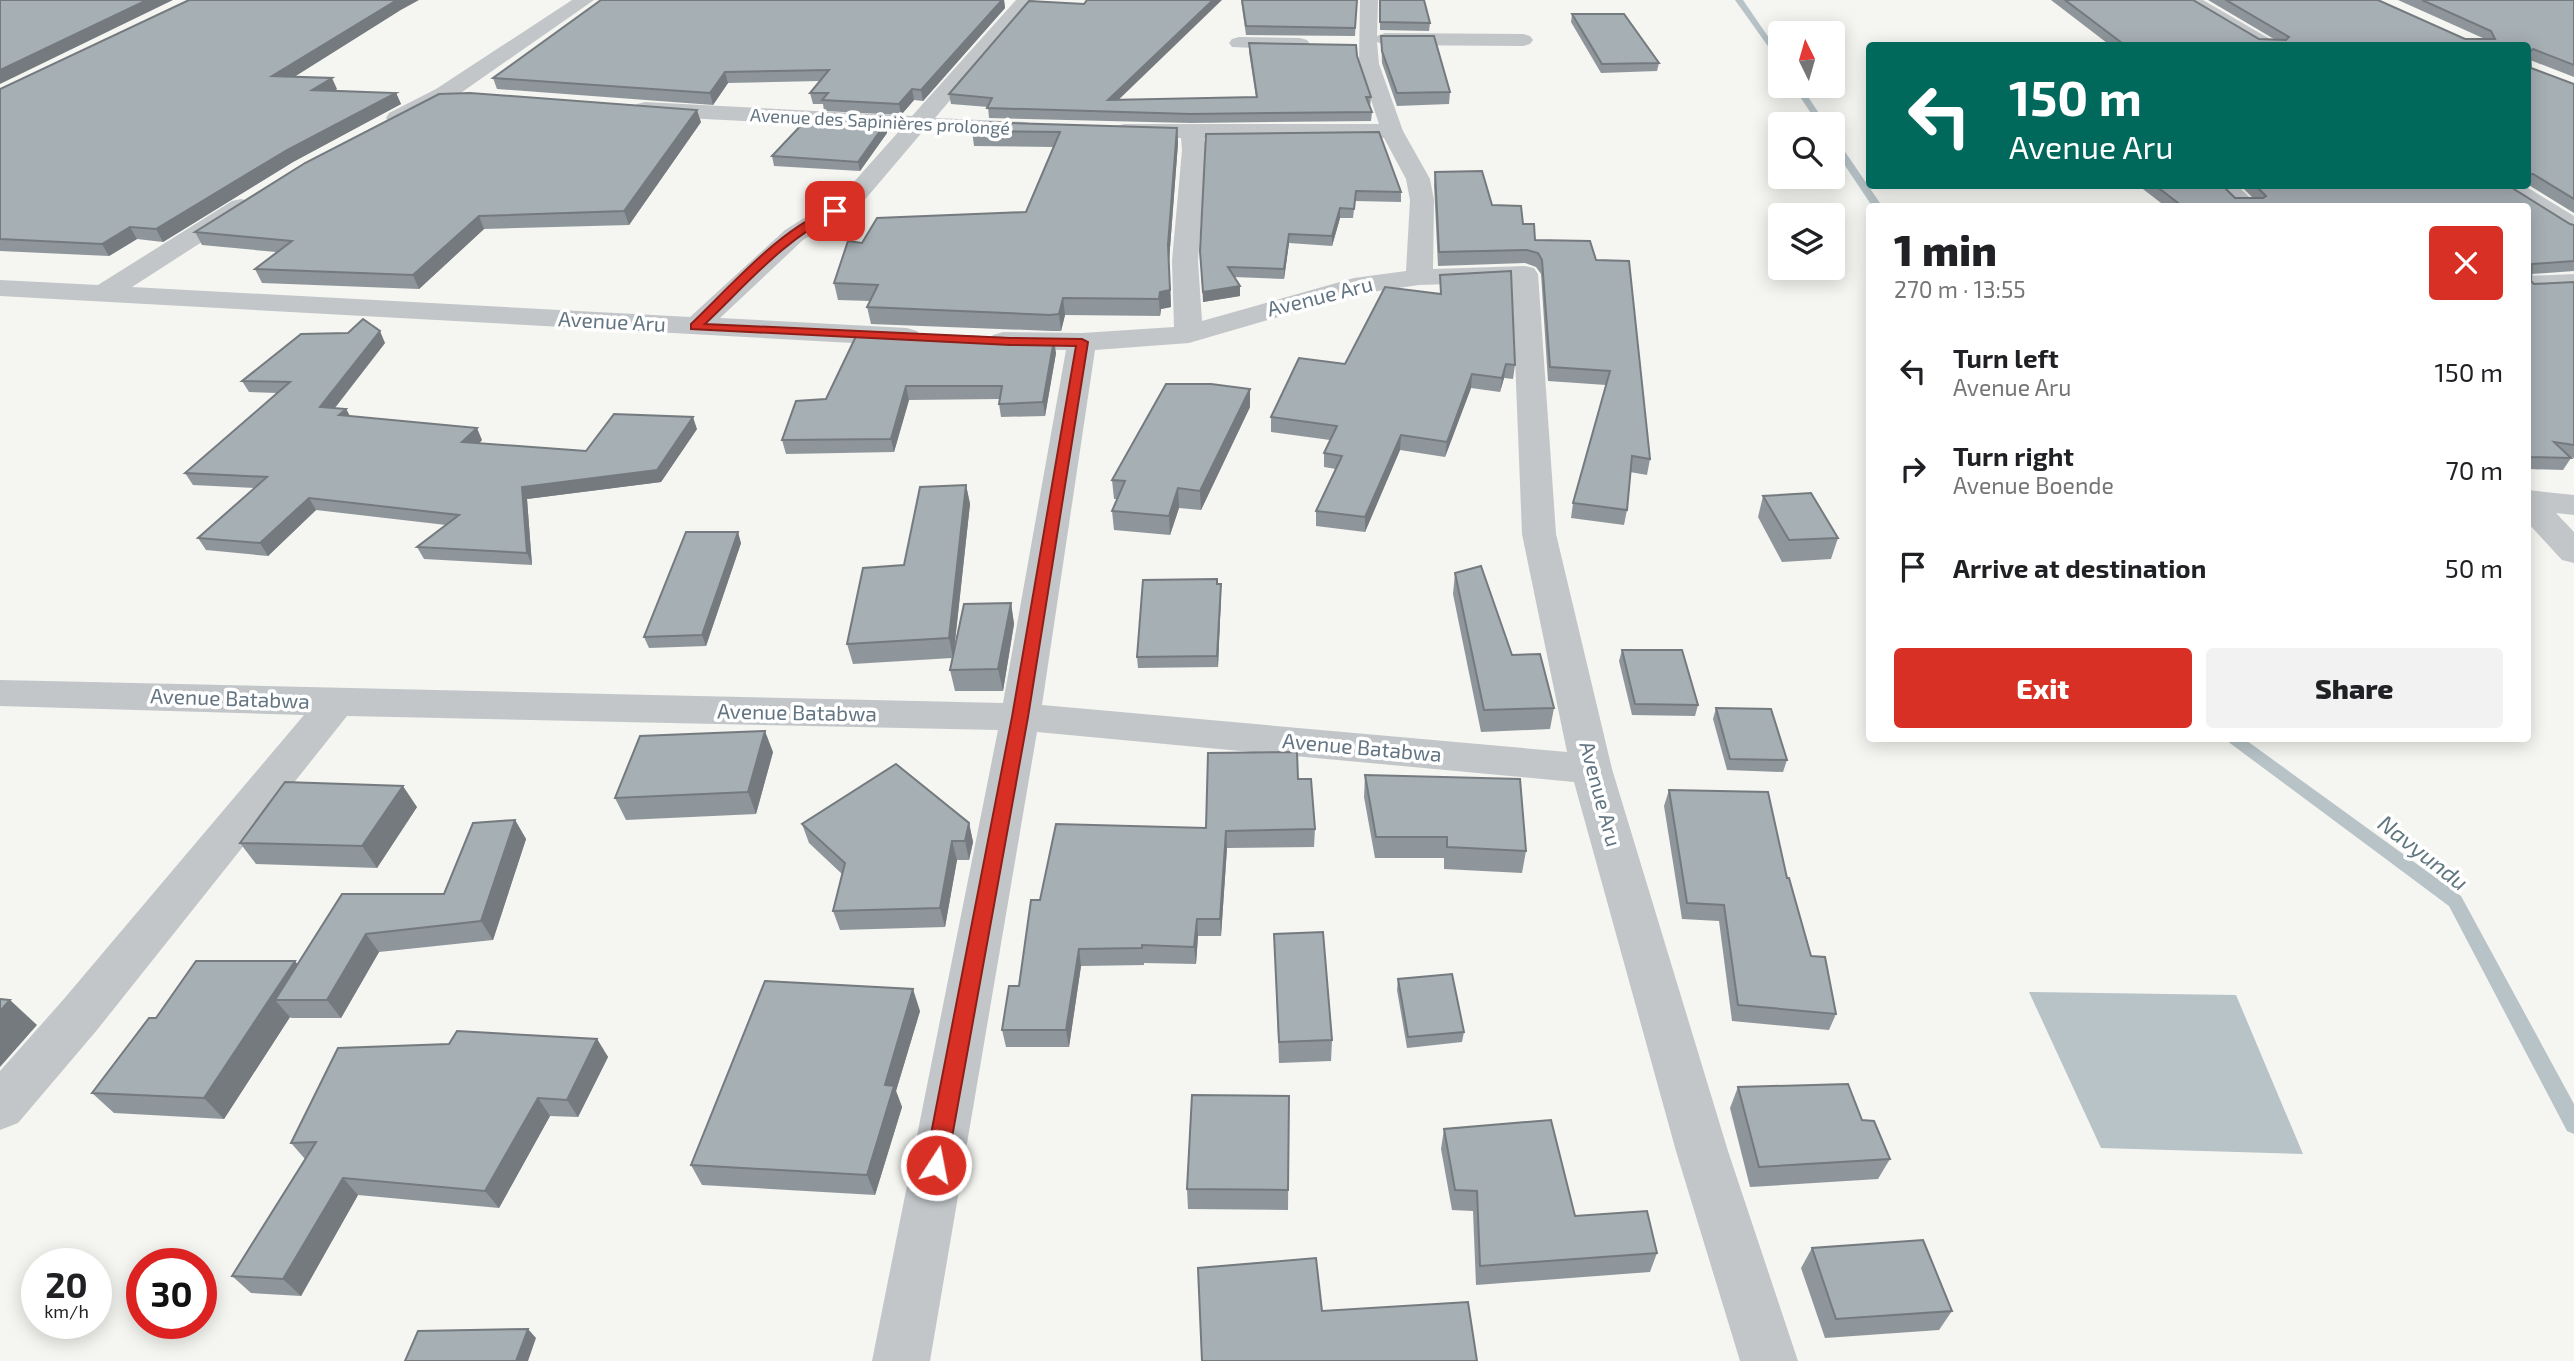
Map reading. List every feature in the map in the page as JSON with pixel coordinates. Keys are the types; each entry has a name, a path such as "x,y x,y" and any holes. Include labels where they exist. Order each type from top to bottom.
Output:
{"street":[{"path":"376,128 444,94 585,0"},
{"path":"695,327 792,236 815,220 845,205 1026,0"},
{"path":"1369,0 1368,64 1392,131 1405,151 1422,200 1419,277"},
{"path":"2189,0 2265,42"},
{"path":"1342,45 1367,42 1523,40"},
{"path":"1239,43 1316,44"},
{"path":"444,94 482,97"},
{"name":"Avenue des Sapinières prolongé","path":"623,108 915,125 1045,129"},
{"path":"1099,131 1392,131"},
{"path":"1189,334 1185,261 1194,150 1192,133"},
{"path":"2227,189 2243,203"},
{"path":"2514,189 2574,227"},
{"path":"104,293 258,195"},
{"name":"Avenue Aru","path":"982,340 1082,342 1189,334 1342,289 1419,277 1525,274 1539,534 1591,769 1702,1151 1769,1361"},
{"path":"2531,284 2574,282"},
{"name":"Avenue Aru","path":"0,288 928,338"},
{"path":"901,1361 1020,717 1082,342"},
{"path":"2531,501 2574,505"},
{"path":"2531,505 2574,552"},
{"name":"Avenue Batabwa","path":"0,693 1020,717 1591,769"},
{"path":"0,1107 89,1005 337,702"}],"shaded area":[{"path":"2029,992 2236,995 2303,1154 2101,1148"}],"building":[{"path":"0,0 147,0 0,70"},
{"path":"189,0 397,0 272,76 332,78 312,90 396,93 287,150 156,229 130,227 102,244 0,239 0,89"},
{"path":"601,0 1002,0 921,90 912,89 899,104 822,100 828,93 810,93 829,70 725,72 710,93 493,78"},
{"path":"1087,0 1213,0 1108,100 1257,97 1249,43 1356,45 1371,97 1366,97 1372,112 1190,114 987,108 992,98 949,94 1029,1 1084,4"},
{"path":"1242,0 1357,0 1355,28 1246,26"},
{"path":"1380,0 1424,0 1430,23 1380,22"},
{"path":"2065,0 2193,0 2259,39 2286,40 2289,37 2226,0 2378,0 2465,39 2495,39 2491,31 2422,0 2574,0 2574,65 2533,49 2531,51 2531,42 2121,42"},
{"path":"1572,14 1624,14 1659,63 1602,64"},
{"path":"1381,36 1434,36 1450,92 1397,93 1382,51"},
{"path":"2531,68 2574,84 2574,199 2533,174"},
{"path":"470,93 697,110 624,211 479,216 413,275 255,269 292,241 195,232 305,163 439,94"},
{"path":"806,120 885,124 858,162 772,156"},
{"path":"977,122 1177,128 1168,245 1170,290 1160,292 1159,299 1063,298 1059,314 1050,315 867,307 878,285 834,283 848,241 862,243 877,218 1026,212 1060,132 972,131"},
{"path":"1379,132 1401,192 1356,191 1354,209 1340,208 1332,236 1289,234 1284,269 1228,267 1240,286 1203,292 1200,251 1206,134"},
{"path":"1482,171 1492,205 1521,206 1523,224 1534,224 1535,240 1590,241 1596,260 1629,261 1650,459 1632,456 1627,510 1573,503 1610,371 1550,367 1542,260 1538,253 1527,250 1439,252 1435,172"},
{"path":"2160,189 2226,189 2235,198 2263,198 2266,196 2259,189 2514,189 2574,225 2574,261 2532,264 2531,281 2531,203 2178,203"},
{"path":"1511,271 1515,365 1506,364 1502,378 1472,374 1447,442 1401,435 1365,517 1316,511 1342,456 1324,453 1337,426 1271,417 1299,358 1345,364 1385,287 1441,294 1440,275"},
{"path":"2531,281 2534,284 2574,282 2574,445 2554,442 2571,458 2531,457"},
{"path":"363,319 380,331 320,407 346,409 339,415 477,428 462,442 586,451 614,414 693,417 657,470 522,487 527,553 417,547 459,515 309,498 260,543 198,538 267,477 185,473 290,382 242,381 301,334 348,333"},
{"path":"858,332 1054,340 1043,402 999,404 1002,386 906,386 891,439 782,440 796,401 826,399"},
{"path":"1166,384 1211,384 1250,389 1200,491 1178,488 1169,516 1112,511 1125,481 1112,480"},
{"path":"966,485 949,638 847,644 863,568 904,565 920,487"},
{"path":"1811,493 1838,538 1789,540 1763,496"},
{"path":"686,532 738,532 702,635 644,637"},
{"path":"1481,566 1512,655 1540,654 1554,708 1484,710 1455,573"},
{"path":"1217,579 1217,584 1221,584 1217,656 1137,657 1143,580"},
{"path":"1011,603 998,669 950,670 964,604"},
{"path":"1622,650 1682,650 1698,705 1635,704"},
{"path":"1716,708 1771,709 1787,760 1730,759"},
{"path":"765,731 748,792 615,798 640,736"},
{"path":"1297,752 1298,779 1311,779 1315,829 1226,831 1220,919 1197,919 1194,947 1142,945 1142,948 1079,949 1066,1030 1002,1030 1009,986 1019,986 1031,900 1040,900 1056,824 1206,828 1208,753"},
{"path":"896,764 969,823 965,841 952,841 940,908 833,911 845,863 802,824"},
{"path":"1365,775 1520,779 1526,851 1447,847 1447,837 1376,837"},
{"path":"285,782 403,786 362,846 240,843"},
{"path":"1669,790 1768,792 1787,878 1811,956 1825,957 1836,1014 1738,1005 1724,905 1687,903"},
{"path":"515,820 481,921 366,934 327,1000 275,1000 342,894 444,894 473,823"},
{"path":"1323,932 1332,1040 1279,1042 1274,934"},
{"path":"196,961 295,961 204,1098 92,1093 149,1018 156,1018"},
{"path":"1452,974 1464,1032 1408,1037 1398,979"},
{"path":"765,981 913,989 885,1085 894,1086 867,1175 691,1165"},
{"path":"0,999 10,1000 0,1011"},
{"path":"457,1031 597,1039 567,1100 538,1098 485,1191 343,1178 283,1279 232,1276 316,1142 291,1143 338,1048 449,1044"},
{"path":"1848,1084 1862,1120 1874,1121 1890,1159 1759,1167 1738,1087"},
{"path":"1192,1095 1289,1096 1288,1190 1187,1189"},
{"path":"1551,1120 1575,1216 1647,1211 1657,1253 1480,1266 1477,1191 1455,1190 1444,1129"},
{"path":"1923,1240 1952,1311 1836,1319 1812,1248"},
{"path":"1316,1258 1322,1311 1468,1302 1477,1361 1202,1361 1198,1268"},
{"path":"528,1329 516,1361 405,1361 418,1331"}],"waterway":[{"name":"Navyundu","path":"1739,0 1768,43"},
{"name":"Navyundu","path":"1805,98 1814,112"},
{"name":"Navyundu","path":"1845,158 1875,203"},
{"name":"Navyundu","path":"2236,742 2455,901 2574,1124"}],"route":[{"path":"835,211 806,225 792,236 695,327 1010,342 1082,342 1020,717 936,1165"}]}
